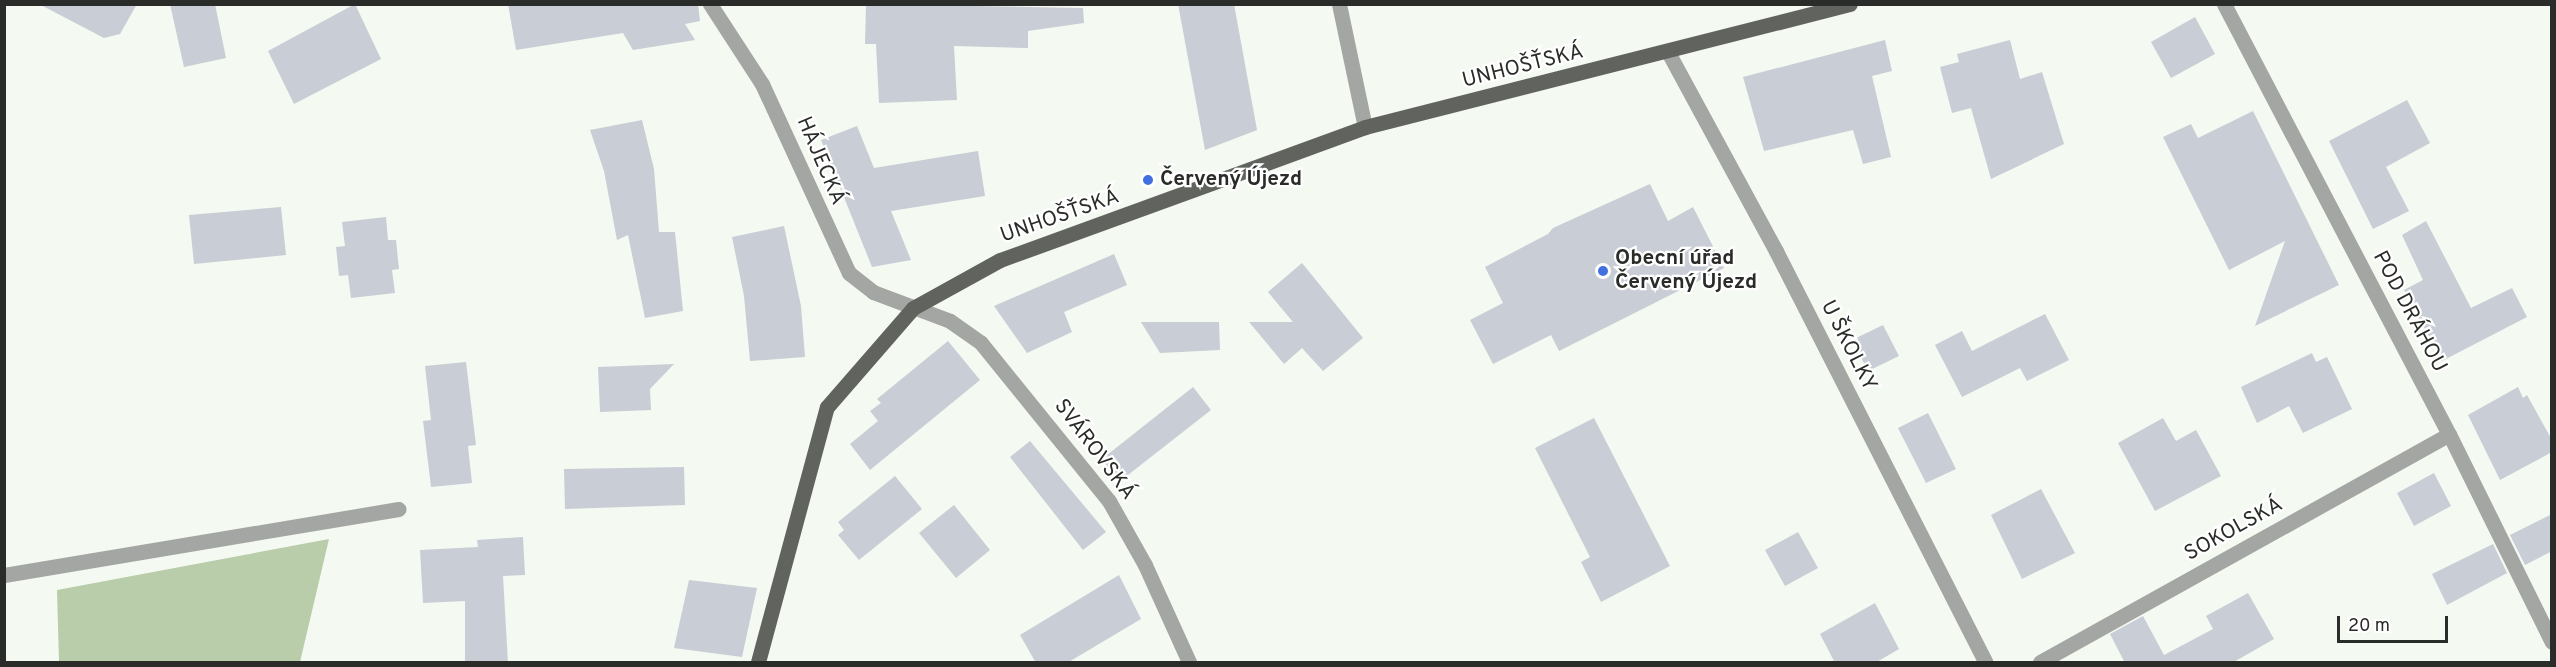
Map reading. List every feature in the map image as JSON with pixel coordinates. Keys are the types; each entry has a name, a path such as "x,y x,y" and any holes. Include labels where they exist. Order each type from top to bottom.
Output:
{"main road":[{"name":"UNHOŠŤSKÁ","path":"758,663 827,407 913,308 1000,260 1365,128 1850,4"}],"street":[{"name":"HÁJECKÁ","path":"710,4 770,100 846,268 873,292 913,308"},
{"path":"1339,4 1365,128"},
{"name":"POD DRÁHOU","path":"2224,4 2449,434 2552,642"},
{"name":"U ŠKOLKY","path":"1668,52 1776,251 1985,663"},
{"name":"SVÁROVSKÁ","path":"913,308 950,321 975,337 1088,471 1145,564 1189,663"},
{"name":"SOKOLSKÁ","path":"2040,663 2449,434"},
{"path":"4,574 399,509"}],"green space":[{"path":"329,539 300,662 59,662 57,590"}],"building":[{"path":"39,4 137,4 120,34 104,38"},
{"path":"170,4 215,4 226,58 184,67"},
{"path":"355,4 381,59 294,104 268,51"},
{"path":"508,4 698,4 700,21 685,24 695,40 633,50 623,33 516,50"},
{"path":"866,4 1083,8 1084,23 1028,31 1028,48 954,46 957,100 879,103 876,44 865,44"},
{"path":"1178,4 1234,4 1257,130 1205,150"},
{"path":"2195,17 2215,54 2171,78 2151,42"},
{"path":"1885,40 1892,71 1872,76 1891,157 1863,164 1853,130 1764,151 1743,77"},
{"path":"2010,40 2020,79 2042,72 2064,144 1991,179 1971,108 1952,113 1940,67 1959,62 1957,54"},
{"path":"2407,100 2430,143 2386,167 2409,211 2373,229 2329,141"},
{"path":"2253,111 2339,285 2255,326 2285,241 2229,270 2163,137 2191,124 2198,138"},
{"path":"642,120 654,169 659,232 675,232 683,311 645,318 628,235 617,240 604,171 590,130"},
{"path":"857,126 874,168 978,151 985,196 891,211 911,260 872,267 821,140"},
{"path":"1650,184 1668,221 1693,207 1724,268 1559,351 1551,335 1493,364 1470,320 1503,303 1485,267 1548,234 1553,228"},
{"path":"281,207 286,255 194,264 189,215"},
{"path":"386,217 388,240 396,240 399,269 392,270 395,293 351,298 348,275 339,276 336,247 345,246 342,222"},
{"path":"2426,221 2471,308 2512,288 2527,317 2442,361 2404,290 2423,280 2402,235"},
{"path":"784,226 801,306 805,357 750,361 744,296 732,237"},
{"path":"1114,254 1127,285 1064,312 1072,332 1027,353 994,306"},
{"path":"1302,263 1363,338 1323,371 1302,348 1284,364 1249,322 1293,322 1268,292"},
{"path":"2045,314 2069,360 2027,381 2020,368 1962,397 1935,345 1962,331 1972,351"},
{"path":"1141,322 1219,322 1220,350 1160,353"},
{"path":"1883,325 1899,356 1868,371 1852,340"},
{"path":"948,341 980,380 870,470 850,444 878,421 870,411 881,403 877,399"},
{"path":"2312,353 2316,362 2327,357 2352,409 2303,433 2289,406 2257,423 2241,387"},
{"path":"466,362 476,445 468,446 472,483 431,487 423,421 431,420 425,366"},
{"path":"674,364 650,389 651,410 600,412 598,367"},
{"path":"1193,387 1211,410 1119,482 1102,459"},
{"path":"2518,387 2523,398 2527,395 2552,440 2552,452 2500,480 2468,415"},
{"path":"1928,413 1956,469 1926,483 1898,428"},
{"path":"1594,418 1670,566 1601,602 1581,562 1590,557 1535,448"},
{"path":"2163,418 2176,441 2196,430 2221,476 2155,511 2118,443"},
{"path":"1030,441 1106,532 1083,550 1010,457"},
{"path":"684,467 685,505 565,509 564,469"},
{"path":"2434,473 2451,506 2414,526 2397,493"},
{"path":"895,476 922,509 859,560 838,535 844,530 838,522"},
{"path":"2041,489 2075,553 2022,579 1991,515"},
{"path":"954,505 990,550 956,578 919,533"},
{"path":"2552,514 2552,551 2525,565 2510,535"},
{"path":"1798,532 1818,568 1785,586 1765,550"},
{"path":"523,537 525,575 503,576 508,663 465,663 465,601 423,603 420,550 478,547 477,540"},
{"path":"2493,544 2507,573 2447,605 2432,574"},
{"path":"1119,575 1141,619 1067,663 1036,663 1020,635"},
{"path":"689,580 757,588 742,657 674,648"},
{"path":"2248,593 2274,639 2232,663 2125,663 2110,634 2143,616 2164,655 2213,629 2206,616"},
{"path":"1875,603 1899,649 1875,663 1835,663 1820,634"}],"place":[{"name":"Červený Újezd","path":"1148,180"},
{"name":"Obecní úřad Červený Újezd","path":"1603,271"}]}
